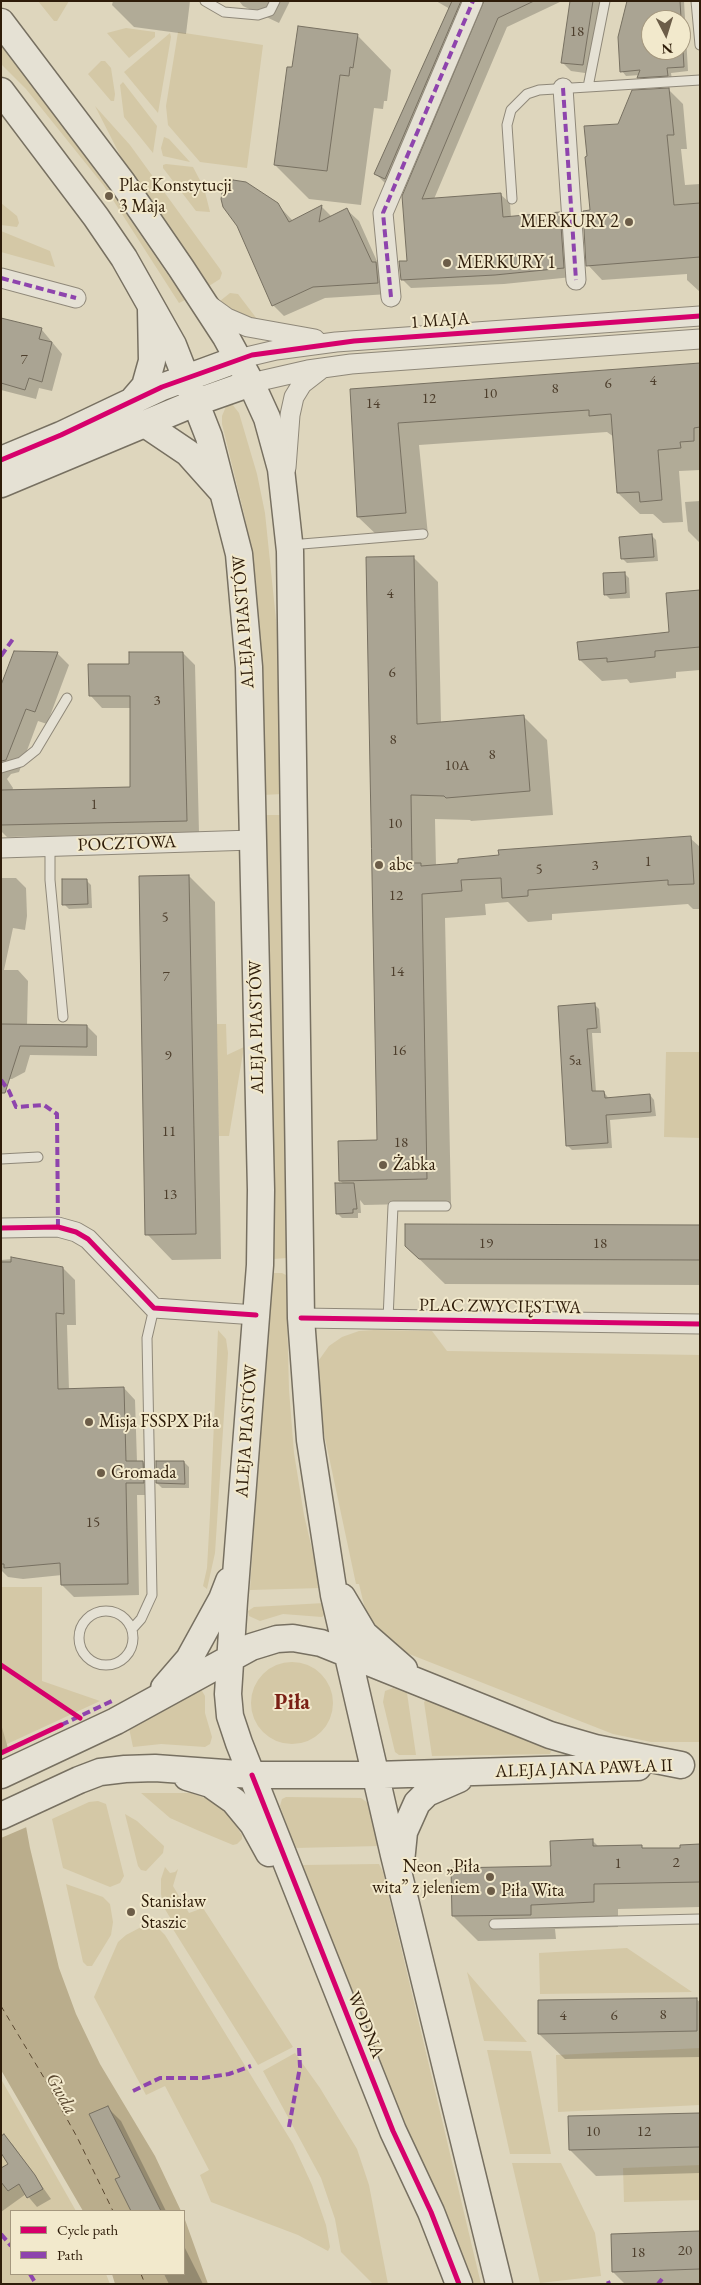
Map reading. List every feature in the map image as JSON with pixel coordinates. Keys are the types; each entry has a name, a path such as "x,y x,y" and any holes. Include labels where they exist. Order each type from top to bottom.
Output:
{"main road":[{"path":"1,22 122,182 238,358 270,427 284,486 290,545 301,1318 310,1440 334,1595 375,1775 499,2284"},
{"name":"ALEJA PIASTÓW","path":"1,91 96,217 124,258 173,345 197,402 212,445 239,554 247,627 261,1190 260,1265 228,1694 230,1716 252,1775"},
{"path":"134,400 145,386 152,361 151,308"},
{"name":"1 MAJA","path":"1,460 61,435 187,377 238,358"},
{"name":"1 MAJA","path":"1,484 197,402 251,383"},
{"path":"145,424 188,454 225,494"},
{"path":"328,1551 341,1595 364,1634 390,1660 436,1691"},
{"path":"134,1711 165,1686 189,1659 222,1599 238,1552"},
{"name":"ALEJA JANA PAWŁA II","path":"232,1657 265,1643 293,1638 322,1643 436,1691 550,1735 594,1748 691,1765"},
{"path":"1,1775 68,1745 232,1657"},
{"name":"ALEJA JANA PAWŁA II","path":"252,1775 484,1773 691,1765"},
{"path":"155,1768 210,1784 234,1801 252,1824 308,1921"},
{"path":"1,1816 100,1772 155,1768 252,1775"},
{"path":"402,1887 400,1867 404,1832 417,1803 427,1793 442,1785 484,1773"},
{"name":"WODNA","path":"252,1775 392,2131 430,2212 459,2284"}],"street":[{"path":"391,297 383,213 473,1"},
{"path":"563,88 576,280"},
{"path":"1,278 76,298"},
{"name":"1 MAJA","path":"200,298 227,318 248,327 336,342"},
{"name":"1 MAJA","path":"238,358 276,350 336,342 700,316"},
{"name":"1 MAJA","path":"251,383 325,367 700,339"},
{"path":"284,486 290,415 294,397 302,384 325,367"},
{"name":"POCZTOWA","path":"1,848 253,840"},
{"path":"1,1228 58,1226 76,1232 88,1239 154,1308 256,1315"},
{"name":"PLAC ZWYCIĘSTWA","path":"301,1318 700,1324"},
{"path":"487,2231 508,2284"}],"lane":[{"path":"205,1 224,12 258,15 270,11 275,1"},
{"path":"588,87 605,1"},
{"path":"696,1 700,45"},
{"path":"512,199 507,124 511,110 527,94 540,90 563,88 700,80"},
{"path":"290,545 423,534"},
{"path":"1,768 21,762 36,750 67,698"},
{"path":"50,846 50,880 64,1017"},
{"path":"1,1159 38,1157"},
{"path":"388,1319 393,1206 446,1206"},
{"path":"132,1629 129,1623 112,1611 92,1614 82,1624 78,1637 81,1650 96,1664 110,1665 122,1660 131,1649 133,1642 132,1629 141,1620 152,1595 146,1338 154,1308"},
{"path":"494,1924 700,1920"}],"shaded area":[{"path":"38,1 69,1 57,21 54,21"},
{"path":"126,28 155,32 155,37 129,58 107,33"},
{"path":"178,32 263,45 247,168 200,162 168,125 166,106"},
{"path":"170,33 171,37 158,113 124,72"},
{"path":"1,42 116,199 185,300 179,303 104,186 26,89 1,64"},
{"path":"101,61 105,61 111,68 115,94 114,101 111,101 88,74"},
{"path":"123,82 157,126 153,153 124,117 120,85"},
{"path":"95,106 130,145 220,269 222,273 220,279 209,286 122,159"},
{"path":"164,137 169,139 190,162 163,156 161,148"},
{"path":"163,165 193,167 204,188 210,212 196,211 163,168"},
{"path":"1,203 17,216 19,223 17,227 1,225"},
{"path":"1,231 50,251 55,267 1,252"},
{"path":"230,293 238,294 260,323 243,318 220,301"},
{"path":"227,404 232,404 239,413 257,474 265,513 279,649 282,794 263,795 256,581 245,518 222,424 222,416"},
{"path":"264,815 280,815 287,1258 273,1259"},
{"path":"217,1024 226,1024 227,1055 244,1047 229,1136 219,1136"},
{"path":"666,1052 700,1052 700,1138 664,1137"},
{"path":"274,1273 286,1275 289,1390 294,1453 304,1515 321,1588 250,1590 270,1275"},
{"path":"218,1330 226,1339 228,1353 215,1553 207,1589 203,1586 207,1568"},
{"path":"359,1331 432,1331 447,1351 700,1355 700,1742 651,1742 613,1734 404,1652 389,1642 374,1625 365,1609 359,1584 356,1584 318,1405 316,1371 319,1360 329,1346 342,1337"},
{"path":"1,1587 42,1587 42,1681 100,1701 5,1745 1,1735"},
{"path":"324,1603 325,1614 322,1617 283,1614 260,1621 249,1616 248,1611 254,1607"},
{"path":"292,1662 308,1665 321,1674 330,1687 333,1703 330,1719 321,1732 308,1741 292,1744 276,1741 263,1732 254,1719 251,1703 254,1687 263,1674 276,1665"},
{"path":"393,1688 407,1693 416,1755 399,1755 395,1752 383,1702 385,1691"},
{"path":"198,1690 202,1691 205,1696 205,1713 212,1737 210,1744 205,1747 161,1744 133,1747 129,1728"},
{"path":"427,1700 551,1751 550,1754 432,1756 424,1702"},
{"path":"141,1793 191,1793 211,1800 228,1814 242,1835 242,1839 233,1845 170,1818"},
{"path":"286,1797 361,1798 368,1803 379,1846 295,1848 280,1806 282,1799"},
{"path":"98,1801 106,1804 124,1876 120,1883 110,1887 63,1868 52,1819 89,1802"},
{"path":"125,1814 137,1821 164,1846 163,1853 146,1871 141,1870 138,1866"},
{"path":"379,1864 383,1872 481,2284 466,2284 302,1865"},
{"path":"165,1867 170,1873 178,1869 173,1886 189,1913 203,1908 293,2047 258,2065 171,1926 174,1924 163,1906 161,1894 161,1879"},
{"path":"66,1884 103,1897 110,1904 113,1922 111,1935 92,1966 87,1966 83,1962"},
{"path":"145,1925 157,1927 165,1935 293,2144 312,2185 326,2225 330,2247 328,2251 298,2235 211,2202 200,2175 209,2170 165,2086 146,2095 94,1997 118,1942 126,1935"},
{"path":"627,1948 692,1992 540,1994 539,1953"},
{"path":"467,1972 527,2042 484,2041"},
{"path":"700,2048 700,2105 558,2112 556,2055"},
{"path":"487,2050 531,2051 551,2154 510,2154"},
{"path":"295,2053 320,2088 357,2149 369,2185 388,2284 373,2284 341,2252 335,2219 321,2178 263,2071"},
{"path":"1,2079 75,2210 10,2210 10,2275 106,2275 110,2284 1,2284"},
{"path":"512,2163 561,2163 595,2233 601,2276 540,2283"},
{"path":"700,2165 700,2200 624,2202 623,2168"}],"water":[{"name":"Gwda","path":"1,1724 18,1783 30,1848 59,1968 76,2014 100,2064 155,2156 181,2210 82,2210 1,2070"},
{"path":"185,2220 208,2284 115,2284 112,2275 185,2275"}],"pier":[{"path":"11,1748 21,1783 29,1826 1,1838 1,1753"}],"building":[{"path":"452,1 461,1 385,179 374,174"},
{"path":"484,1 534,1 498,18 422,199 501,193 503,217 560,212 564,268 495,275 401,280 399,261 407,261 402,196"},
{"path":"570,1 593,1 583,65 561,63"},
{"path":"627,1 680,1 681,10 641,10 641,60 684,60 684,67 667,68 668,76 637,78 640,70 620,72 618,37"},
{"path":"298,26 358,34 353,68 350,67 349,76 340,75 327,171 274,165 287,67 292,67"},
{"path":"669,88 674,135 667,135 674,205 700,203 700,257 586,266 583,211 590,210 584,126 618,124 632,90"},
{"path":"227,181 246,182 278,203 289,222 322,205 319,222 347,208 372,262 376,262 378,283 313,287 272,306 237,226 223,207 221,199 223,187"},
{"path":"1,318 42,328 39,339 52,342 42,382 29,378 25,390 1,383"},
{"path":"700,363 700,427 694,428 694,441 680,442 681,448 658,450 662,500 640,502 639,492 617,493 611,414 589,416 589,410 398,423 406,513 357,517 350,389"},
{"path":"652,534 654,557 621,559 619,537"},
{"path":"414,556 417,724 524,715 530,791 446,798 444,796 411,795 412,863 421,863 421,866 458,863 458,859 499,855 498,850 691,836 694,884 668,885 668,880 528,890 528,896 502,898 501,878 461,880 462,891 422,894 427,1179 339,1181 338,1141 377,1140 366,557"},
{"path":"625,572 626,593 604,595 603,573"},
{"path":"700,590 700,647 655,651 655,657 607,662 607,658 579,660 577,642 669,632 666,593"},
{"path":"14,651 58,652 35,712 26,709 6,760 1,761 1,685"},
{"path":"129,652 183,652 187,821 1,825 1,790 130,787 130,696 89,696 88,664 129,664"},
{"path":"189,875 196,1234 145,1235 139,876"},
{"path":"62,879 87,879 88,904 62,905"},
{"path":"595,1003 597,1028 587,1029 592,1091 604,1091 605,1098 650,1094 651,1112 606,1115 608,1143 566,1146 558,1006"},
{"path":"1,1024 87,1025 87,1047 20,1046 5,1093 1,1093"},
{"path":"335,1183 354,1183 357,1209 353,1209 353,1213 336,1214"},
{"path":"405,1224 700,1225 700,1260 419,1259 405,1246"},
{"path":"11,1257 63,1267 64,1314 56,1313 58,1389 124,1387 126,1461 143,1461 144,1483 126,1483 128,1584 61,1585 60,1563 4,1568 4,1564 1,1564 1,1262 11,1262"},
{"path":"156,1461 184,1461 185,1484 156,1483"},
{"path":"593,1839 593,1846 642,1845 642,1848 680,1848 680,1845 700,1844 700,1882 594,1884 594,1902 531,1905 531,1915 452,1916 451,1868 551,1866 550,1841"},
{"path":"697,1998 697,2031 538,2034 538,2000"},
{"path":"108,2106 160,2210 130,2210 115,2179 120,2177 89,2114"},
{"path":"700,2113 700,2147 569,2150 568,2116"},
{"path":"4,2134 35,2175 43,2189 27,2198 19,2184 8,2191 1,2182 1,2168 8,2164 1,2153 1,2136"},
{"path":"700,2231 700,2269 612,2272 611,2234"}],"ferry route":[{"path":"1,2006 77,2137 113,2210"},
{"path":"141,2275 145,2284"}],"marked path":[{"path":"391,297 383,213 473,1"},
{"path":"563,88 576,280"},
{"path":"1,278 76,298"},
{"path":"1,656 13,639"},
{"path":"1,1080 9,1091 16,1107 44,1105 57,1114 58,1227"},
{"path":"61,1725 112,1701"},
{"path":"289,2127 300,2067 299,2047"},
{"path":"133,2091 160,2078 203,2078 229,2074 251,2066"},
{"path":"1,2234 10,2245"},
{"path":"31,2275 36,2284"},
{"path":"658,2284 662,2279"}],"cycle path":[{"path":"1,460 61,435 162,387 252,355 354,341 700,316"},
{"path":"1,1228 58,1227 76,1232 88,1239 154,1308 256,1315"},
{"path":"301,1318 700,1324"},
{"path":"1,1665 80,1718"},
{"path":"1,1753 61,1725"},
{"path":"252,1775 393,2131 431,2212 459,2284"}],"place":[{"name":"Plac Konstytucji 3 Maja","path":"109,196"},
{"name":"MERKURY 2","path":"629,222"},
{"name":"MERKURY 1","path":"447,263"},
{"name":"abc","path":"379,865"},
{"name":"Żabka","path":"383,1165"},
{"name":"Misja FSSPX Piła","path":"89,1422"},
{"name":"Gromada","path":"101,1473"},
{"name":"Neon „Piła wita” z jeleniem","path":"490,1877"},
{"name":"Piła Wita","path":"491,1891"},
{"name":"Stanisław Staszic","path":"131,1912"}],"district":[{"name":"Piła","path":"292,1703"}]}
